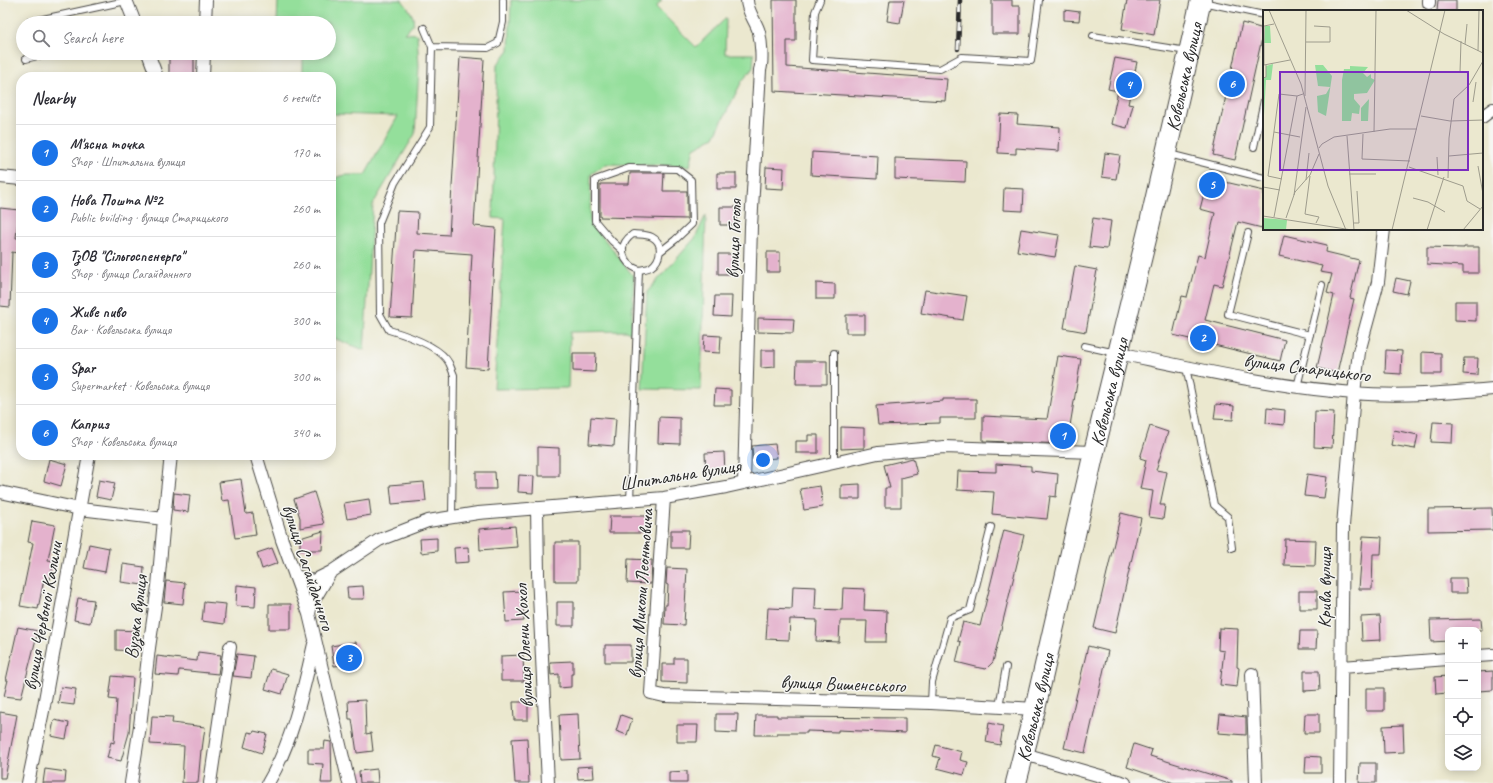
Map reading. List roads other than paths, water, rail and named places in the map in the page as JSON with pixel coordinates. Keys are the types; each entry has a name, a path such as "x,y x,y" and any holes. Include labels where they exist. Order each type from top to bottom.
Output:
{"main road":[{"name":"Ковельська вулиця","path":"1016,783 1035,709 1094,452 1201,1"}],"street":[{"path":"205,16 206,0"},
{"name":"вулиця Гоголя","path":"744,483 751,226 760,70 762,64 759,32 747,6 747,0"},
{"path":"126,1 132,16"},
{"path":"151,60 155,72"},
{"path":"203,72 204,60"},
{"path":"1483,116 1493,109"},
{"path":"0,177 16,179"},
{"name":"Крива вулиця","path":"1340,783 1343,526 1354,393 1359,352 1378,282 1384,230"},
{"name":"вулиця Старицького","path":"1118,353 1186,367 1297,386 1354,393 1423,394 1493,389"},
{"name":"Шпитальна вулиця","path":"309,614 311,604 331,572 379,540 428,521 537,508 664,498 744,483 878,453 944,447 1094,452"},
{"name":"вулиця Червоної Калини","path":"28,783 43,710 88,460"},
{"name":"Вузька вулиця","path":"131,783 158,586 170,460"},
{"name":"вулиця Сагайдачного","path":"258,460 282,540 309,614 349,783"},
{"path":"0,492 80,509 164,519"},
{"name":"вулиця Миколи Леонтовича","path":"651,693 664,498"},
{"name":"вулиця Олени Хохол","path":"537,508 538,574 548,783"},
{"path":"295,576 313,581 331,572"},
{"path":"268,783 275,771 289,738 315,642"},
{"path":"210,783 230,647"},
{"path":"1481,656 1493,655"},
{"path":"1342,667 1445,659"},
{"path":"1252,674 1256,783"},
{"name":"вулиця Вишенського","path":"651,693 672,696 931,703 1035,709"},
{"path":"1024,754 1125,783"}],"lane":[{"path":"432,47 488,48 498,43 503,22 503,0"},
{"path":"820,0 815,12 812,60 940,69 962,58 1031,61 1039,0"},
{"path":"1229,7 1231,0"},
{"path":"57,16 126,1"},
{"path":"1201,1 1263,15"},
{"path":"424,28 432,47 430,127 395,182 379,223 380,314 389,330 419,340 440,354 449,362 454,375 452,517"},
{"path":"1093,36 1189,51"},
{"path":"1254,147 1262,115"},
{"path":"1165,154 1263,178"},
{"path":"623,251 624,244 633,234 653,237 658,243 660,251 658,261 651,267 639,270 628,264 623,251 612,241 595,221 595,180 630,168 676,169 691,180 692,224 675,240 660,251"},
{"path":"1248,233 1228,314 1310,335"},
{"path":"630,501 639,270"},
{"path":"1297,386 1322,285"},
{"path":"1084,346 1118,353"},
{"path":"834,352 834,463"},
{"path":"1186,367 1214,505 1228,517 1232,548"},
{"path":"931,703 932,682 950,618 970,610 991,527"},
{"path":"999,707 1006,667"}],"railway":[{"path":"958,49 960,0"}],"place":[{"name":"Каприз","path":"1232,84"},
{"name":"Живе пиво","path":"1129,85"},
{"name":"Spar","path":"1212,185"},
{"name":"Нова Пошта №2","path":"1203,338"},
{"name":"М'ясна точка","path":"1063,436"},
{"name":"ТзОВ \"Сільгоспенерго\"","path":"349,658"}]}
